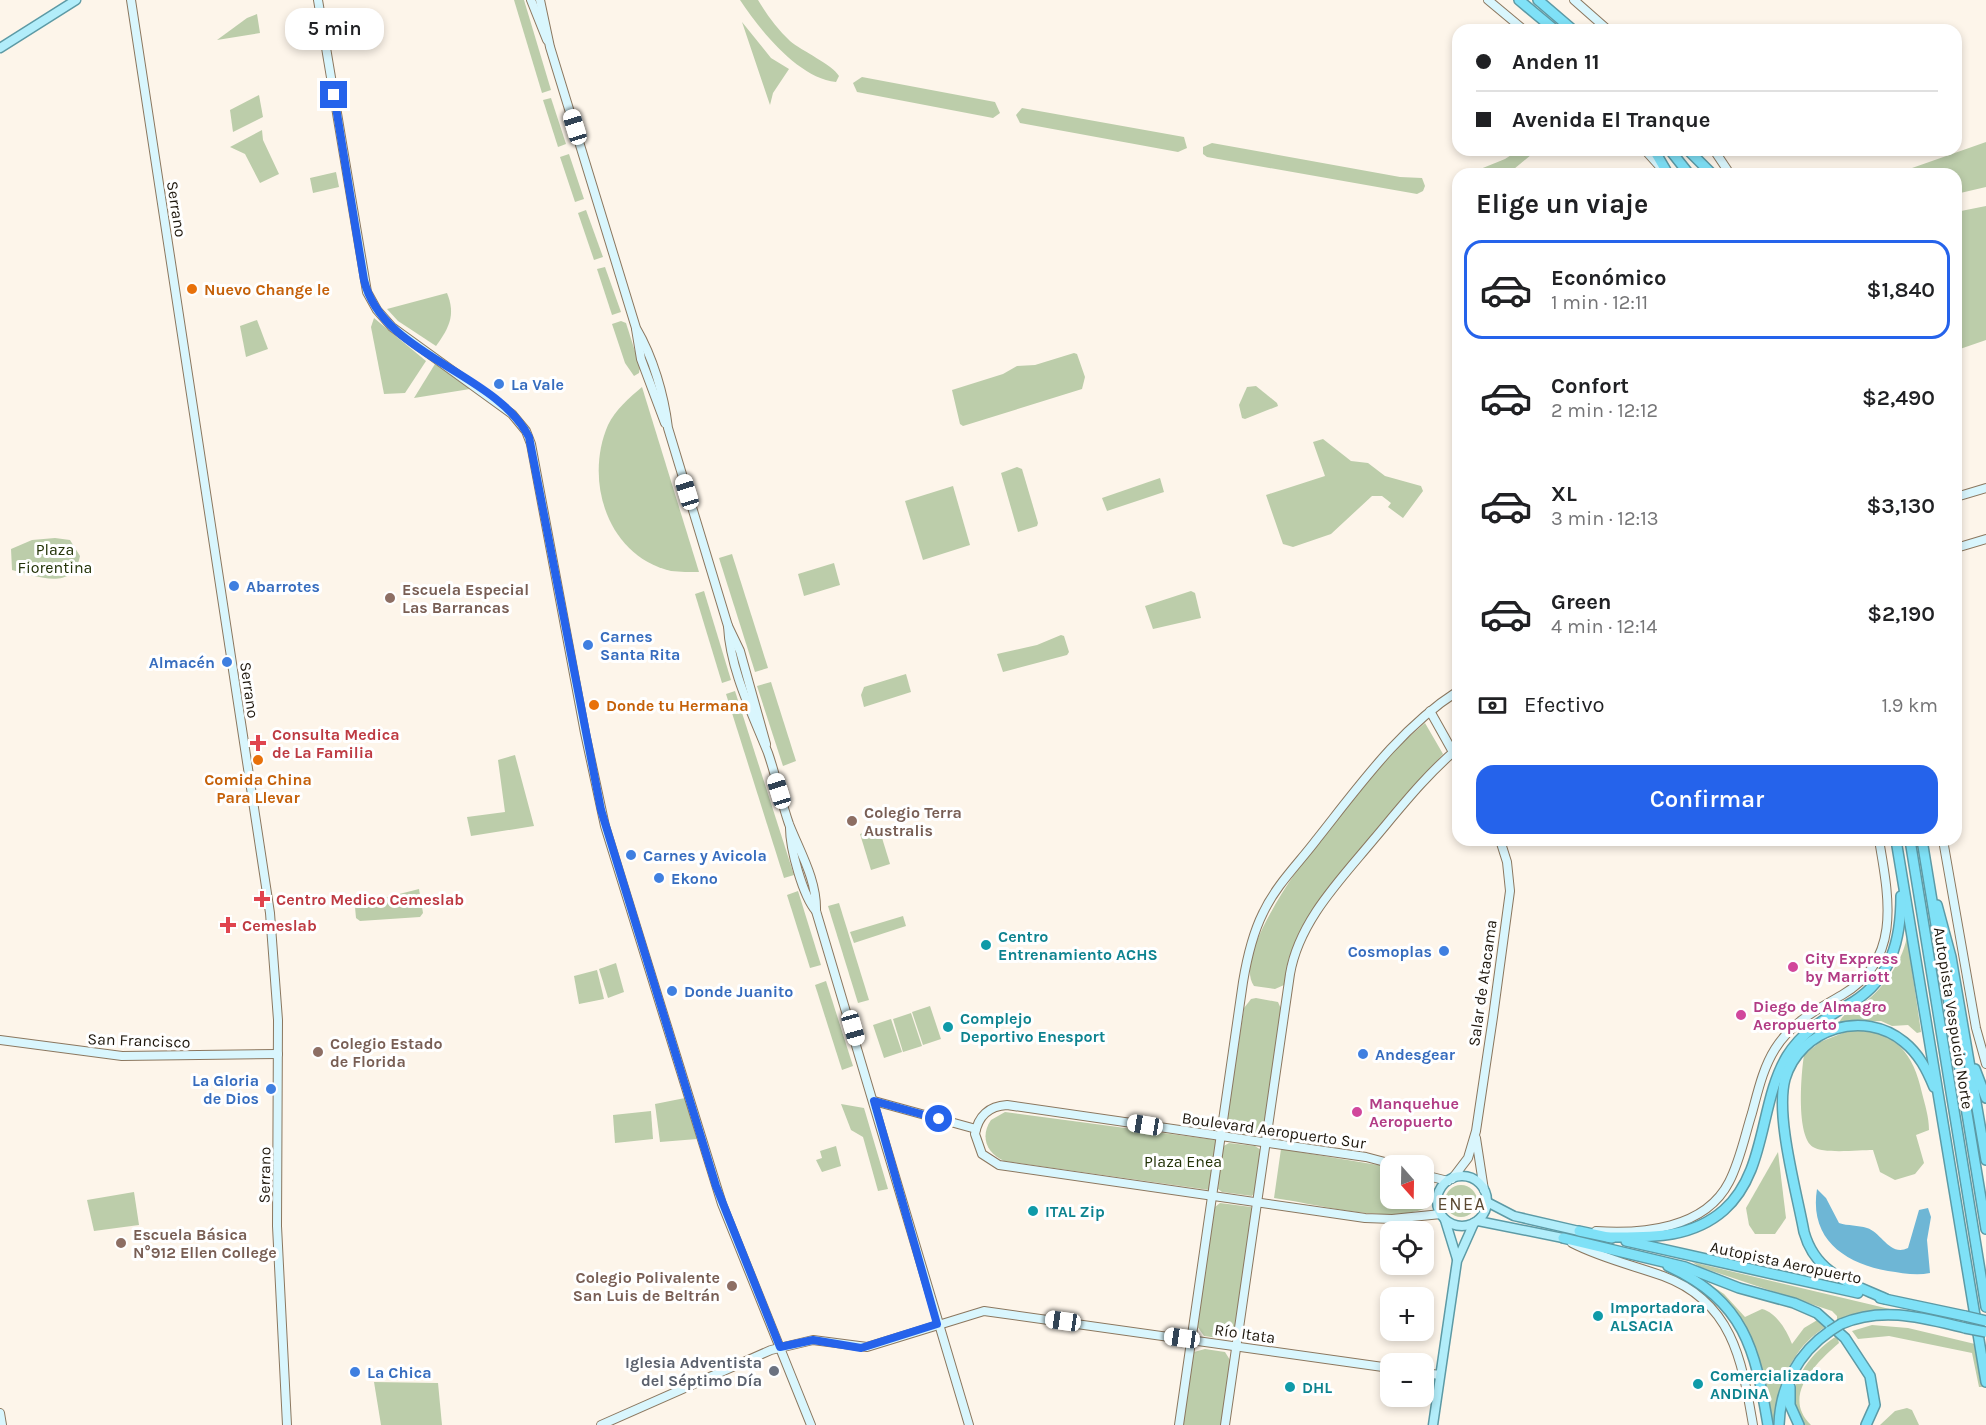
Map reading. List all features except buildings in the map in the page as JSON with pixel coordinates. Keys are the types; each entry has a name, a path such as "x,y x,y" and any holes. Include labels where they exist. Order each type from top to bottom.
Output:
{"highway":[{"path":"1519,0 1548,24"},
{"path":"1538,0 1566,24"},
{"path":"1675,156 1684,168"},
{"path":"1692,156 1706,168"},
{"path":"1897,846 1986,1382"},
{"name":"Autopista Vespucio Norte","path":"1911,846 1986,1307"},
{"name":"Autopista Vespucio Norte","path":"1923,846 1986,1229"},
{"path":"1925,859 1949,947 1986,1160"},
{"path":"1608,1237 1656,1237 1688,1231 1714,1217 1736,1197 1752,1166 1769,1100 1787,1057 1807,1032 1869,990 1889,963 1900,924 1901,869"},
{"path":"1963,1021 1986,1098"},
{"path":"1886,1299 1837,1278 1818,1261 1810,1249 1804,1233 1783,1111 1785,1079 1800,1052 1818,1036 1848,1026 1871,1027 1893,1035 1915,1053 1925,1068 1940,1104"},
{"name":"Autopista Aeropuerto","path":"1579,1231 1986,1321"},
{"path":"1563,1238 1685,1267 1745,1290 1803,1306 1829,1321 1850,1344 1872,1383 1875,1405 1866,1425"},
{"path":"1647,1257 1700,1284 1732,1313 1753,1352 1768,1425"},
{"path":"1779,1425 1783,1398 1793,1371 1811,1346 1841,1324 1864,1316 1896,1314 1986,1332"},
{"path":"1793,1371 1789,1400 1799,1425"}],"main road":[{"path":"0,48 76,0"},
{"path":"1433,1425 1457,1262 1487,1202 1484,1190 1471,1178 1450,1180 1438,1197 1457,1262"},
{"path":"1487,1202 1514,1216 1579,1231"},
{"path":"1443,1217 1460,1226 1476,1222 1507,1225 1563,1238"}],"street":[{"name":"Serrano","path":"131,0 269,908 278,1020 278,1249 287,1425"},
{"path":"318,0 367,292 377,310 392,327 512,414 526,431 531,444 601,810 716,1186 811,1425"},
{"path":"531,0 550,47 636,328 638,347 644,367 656,403 668,428 728,626 738,644 756,702 767,752 790,826 792,848 809,900 816,911 874,1101 937,1324 969,1425"},
{"path":"540,0 550,47"},
{"path":"1488,0 1517,24"},
{"path":"1574,0 1601,24"},
{"path":"1650,156 1662,168"},
{"path":"1962,495 1986,488"},
{"path":"1962,546 1986,539"},
{"path":"1179,1425 1247,959 1264,912 1281,885 1374,767 1430,711 1452,695"},
{"path":"1430,711 1452,744"},
{"path":"1225,1425 1292,965 1304,933 1316,913 1400,808 1452,754"},
{"name":"Salar de Atacama","path":"1450,1180 1468,1158 1476,1131 1510,891 1508,862 1502,846"},
{"path":"1579,1231 1635,1231 1679,1222 1704,1210 1725,1190 1736,1168 1763,1074 1774,1051 1797,1023 1860,981 1880,954 1886,936 1889,910 1880,846"},
{"path":"1944,846 1974,1017 1986,1064"},
{"name":"San Francisco","path":"0,1040 122,1056 278,1054"},
{"path":"874,1101 976,1129 976,1142 982,1154 999,1165 1375,1219 1443,1217"},
{"name":"Boulevard Aeropuerto Sur","path":"976,1129 988,1111 1007,1105 1380,1161"},
{"name":"Salar de Atacama","path":"1476,1131 1484,1190"},
{"path":"1434,1177 1450,1180"},
{"path":"1563,1238 1606,1259 1668,1279 1693,1292 1705,1303 1723,1323 1737,1349 1753,1425"},
{"name":"Río Itata","path":"601,1425 754,1356 780,1347 813,1340 861,1348 980,1311 1380,1367"},
{"path":"1434,1374 1440,1375"},
{"path":"0,1413 2,1425"}],"green space":[{"path":"514,0 524,0 551,90 542,93"},
{"path":"740,0 758,0 772,22 790,41 836,72 839,76 836,82 822,79 808,72 781,51"},
{"path":"257,14 260,33 217,40 247,18"},
{"path":"742,22 771,58 789,69 773,93 770,105"},
{"path":"862,77 995,102 1000,113 993,118 857,92 853,83"},
{"path":"259,95 263,117 233,132 230,110"},
{"path":"551,98 566,144 558,147 543,100"},
{"path":"1022,108 1184,137 1187,148 1178,152 1020,123 1016,115"},
{"path":"262,130 263,140 279,174 260,183 245,154 230,147"},
{"path":"1986,142 1986,187 1962,193 1962,168 1912,168 1946,156 1962,156 1962,150"},
{"path":"1212,143 1400,177 1422,178 1425,186 1423,191 1417,194 1207,157 1203,154 1203,147"},
{"path":"569,154 584,199 575,202 560,157"},
{"path":"1510,156 1530,156 1515,168 1483,168"},
{"path":"336,172 339,187 313,193 310,178"},
{"path":"1986,206 1986,340 1962,348 1962,211"},
{"path":"586,210 603,257 594,260 578,213"},
{"path":"605,267 621,312 612,315 597,269"},
{"path":"447,293 451,308 450,321 436,346 398,321 387,309"},
{"path":"374,318 426,361 405,393 384,394 371,327"},
{"path":"257,320 268,349 246,357 240,326"},
{"path":"621,321 626,323 640,367 639,373 634,376 625,363 612,324"},
{"path":"1077,354 1085,377 1082,389 963,426 960,424 952,390 1003,374 1017,366 1035,365"},
{"path":"435,364 470,389 414,398"},
{"path":"1256,386 1278,406 1245,419 1242,418 1239,405 1247,387"},
{"path":"642,387 699,572 671,571 649,563 631,550 617,533 606,513 599,469 601,446 608,425 615,414"},
{"path":"1323,439 1351,461 1368,463 1385,476 1421,486 1423,491 1403,518 1388,507 1391,503 1382,496 1372,496 1331,534 1293,547 1283,544 1266,495 1325,476 1313,442"},
{"path":"1017,467 1022,469 1038,523 1037,526 1018,532 1001,473"},
{"path":"1160,478 1164,492 1107,511 1102,498"},
{"path":"953,486 970,545 923,560 905,501"},
{"name":"Plaza Fiorentina","path":"55,538 70,540 80,556 76,567 70,574 53,579 12,570 11,549 32,540"},
{"path":"732,554 768,668 755,672 719,558"},
{"path":"834,563 840,585 804,596 798,574"},
{"path":"704,591 731,680 722,683 695,594"},
{"path":"1191,591 1195,593 1201,618 1153,629 1145,606"},
{"path":"1061,635 1064,636 1069,652 1067,655 1003,672 997,654 1037,645"},
{"path":"906,674 911,692 864,707 861,695 864,687"},
{"path":"771,682 796,761 783,766 757,686"},
{"path":"735,691 794,875 784,878 726,694"},
{"path":"1425,723 1443,754 1381,826 1299,932 1289,958 1284,985 1275,989 1254,986 1250,965 1259,936 1302,863 1330,825 1381,764"},
{"path":"515,755 534,826 471,836 467,817 505,812 498,760"},
{"path":"879,828 890,864 871,870 860,834"},
{"path":"419,889 423,913 420,917 360,921 356,918 355,907 360,904"},
{"path":"798,891 821,965 810,968 787,895"},
{"path":"839,903 869,1000 858,1003 828,906"},
{"path":"903,916 906,926 854,943 850,932"},
{"path":"1907,936 1921,1032 1917,1033 1908,1025 1892,1026 1881,1021 1839,1023 1849,1011 1867,1000 1883,985 1899,961"},
{"path":"616,963 624,992 608,998 599,969"},
{"path":"597,970 604,999 579,1004 574,976"},
{"path":"826,981 853,1066 842,1070 815,985"},
{"path":"1251,999 1278,1002 1282,1011 1264,1133 1249,1135 1233,1132 1226,1127 1244,1008"},
{"path":"930,1006 941,1039 923,1045 912,1012"},
{"path":"911,1013 922,1046 903,1052 893,1019"},
{"path":"891,1019 902,1052 884,1058 873,1025"},
{"path":"1848,1031 1864,1031 1889,1038 1906,1054 1913,1065 1926,1107 1929,1130 1916,1135 1924,1163 1915,1174 1895,1180 1880,1172 1873,1150 1825,1150 1813,1147 1808,1141 1804,1131 1801,1104 1804,1055 1820,1042"},
{"path":"685,1098 697,1139 660,1142 655,1104"},
{"path":"841,1104 864,1108 888,1189 878,1191 863,1137 851,1130"},
{"path":"651,1111 653,1139 615,1143 613,1115"},
{"name":"Plaza Enea","path":"1005,1112 1216,1140 1209,1190 1004,1161 989,1149 986,1132 991,1120"},
{"path":"1229,1143 1255,1146 1261,1150 1256,1190 1252,1196 1222,1192 1218,1189 1222,1147"},
{"path":"836,1146 841,1166 822,1172 816,1160 822,1158 820,1151"},
{"path":"1281,1149 1380,1165 1380,1209 1423,1209 1392,1214 1372,1213 1274,1198"},
{"path":"1778,1152 1786,1218 1775,1234 1755,1234 1749,1225 1746,1208"},
{"path":"1461,1185 1472,1190 1477,1201 1472,1212 1461,1217 1450,1212 1445,1201 1450,1190"},
{"path":"134,1192 139,1225 94,1231 87,1200"},
{"path":"1220,1203 1251,1207 1253,1211 1235,1331 1225,1339 1204,1336 1197,1326 1215,1207"},
{"path":"1692,1262 1898,1311 1837,1321 1837,1316 1832,1311 1700,1267"},
{"path":"1708,1283 1724,1294 1745,1317 1762,1309 1772,1314 1784,1328 1792,1344 1804,1328 1819,1319 1827,1326 1804,1345 1789,1368 1780,1394 1775,1423 1772,1423 1760,1364 1746,1330 1724,1299"},
{"path":"1872,1325 1908,1328 1975,1344 1983,1387 1979,1387 1972,1353 1889,1336 1858,1339 1852,1331"},
{"path":"1837,1336 1839,1343 1812,1370 1801,1392 1799,1403 1811,1425 1805,1425 1797,1413 1794,1401 1795,1388 1807,1363"},
{"path":"1205,1349 1225,1352 1230,1360 1221,1425 1183,1425 1194,1352"},
{"path":"374,1382 438,1383 442,1425 381,1425"},
{"path":"1907,1408 1912,1410 1919,1425 1880,1425 1895,1411"}],"water":[{"path":"1817,1189 1826,1198 1839,1223 1872,1230 1896,1249 1908,1248 1919,1210 1928,1208 1931,1217 1927,1240 1930,1273 1888,1271 1857,1262 1844,1255 1824,1235 1816,1207"}],"place":[{"name":"Nuevo Change le","path":"192,289"},
{"name":"La Vale","path":"499,384"},
{"name":"Abarrotes","path":"234,586"},
{"name":"Escuela Especial Las Barrancas","path":"390,598"},
{"name":"Carnes Santa Rita","path":"588,645"},
{"name":"Almacén","path":"227,662"},
{"name":"Donde tu Hermana","path":"594,705"},
{"name":"Consulta Medica de La Familia","path":"258,743"},
{"name":"Comida China Para Llevar","path":"258,760"},
{"name":"Colegio Terra Australis","path":"852,821"},
{"name":"Carnes y Avicola","path":"631,855"},
{"name":"Ekono","path":"659,878"},
{"name":"Centro Medico Cemeslab","path":"262,899"},
{"name":"Cemeslab","path":"228,925"},
{"name":"Centro Entrenamiento ACHS","path":"986,945"},
{"name":"Cosmoplas","path":"1444,951"},
{"name":"City Express by Marriott","path":"1793,967"},
{"name":"Donde Juanito","path":"672,991"},
{"name":"Diego de Almagro Aeropuerto","path":"1741,1015"},
{"name":"Complejo Deportivo Enesport","path":"948,1027"},
{"name":"Colegio Estado de Florida","path":"318,1052"},
{"name":"Andesgear","path":"1363,1054"},
{"name":"La Gloria de Dios","path":"271,1089"},
{"name":"Manquehue Aeropuerto","path":"1357,1112"},
{"name":"ITAL Zip","path":"1033,1211"},
{"name":"Escuela Básica N°912 Ellen College","path":"121,1243"},
{"name":"Colegio Polivalente San Luis de Beltrán","path":"732,1286"},
{"name":"Importadora ALSACIA","path":"1598,1316"},
{"name":"Iglesia Adventista del Séptimo Día","path":"774,1371"},
{"name":"La Chica","path":"355,1372"},
{"name":"Comercializadora ANDINA","path":"1698,1384"},
{"name":"DHL","path":"1290,1387"}],"district":[{"name":"ENEA","path":"1462,1204"}],"route":[{"path":"334,95 364,280 373,303 382,318 396,330 512,414 529,437 601,810 722,1204 780,1347 813,1340 861,1348 937,1324 874,1101 939,1119"}]}
